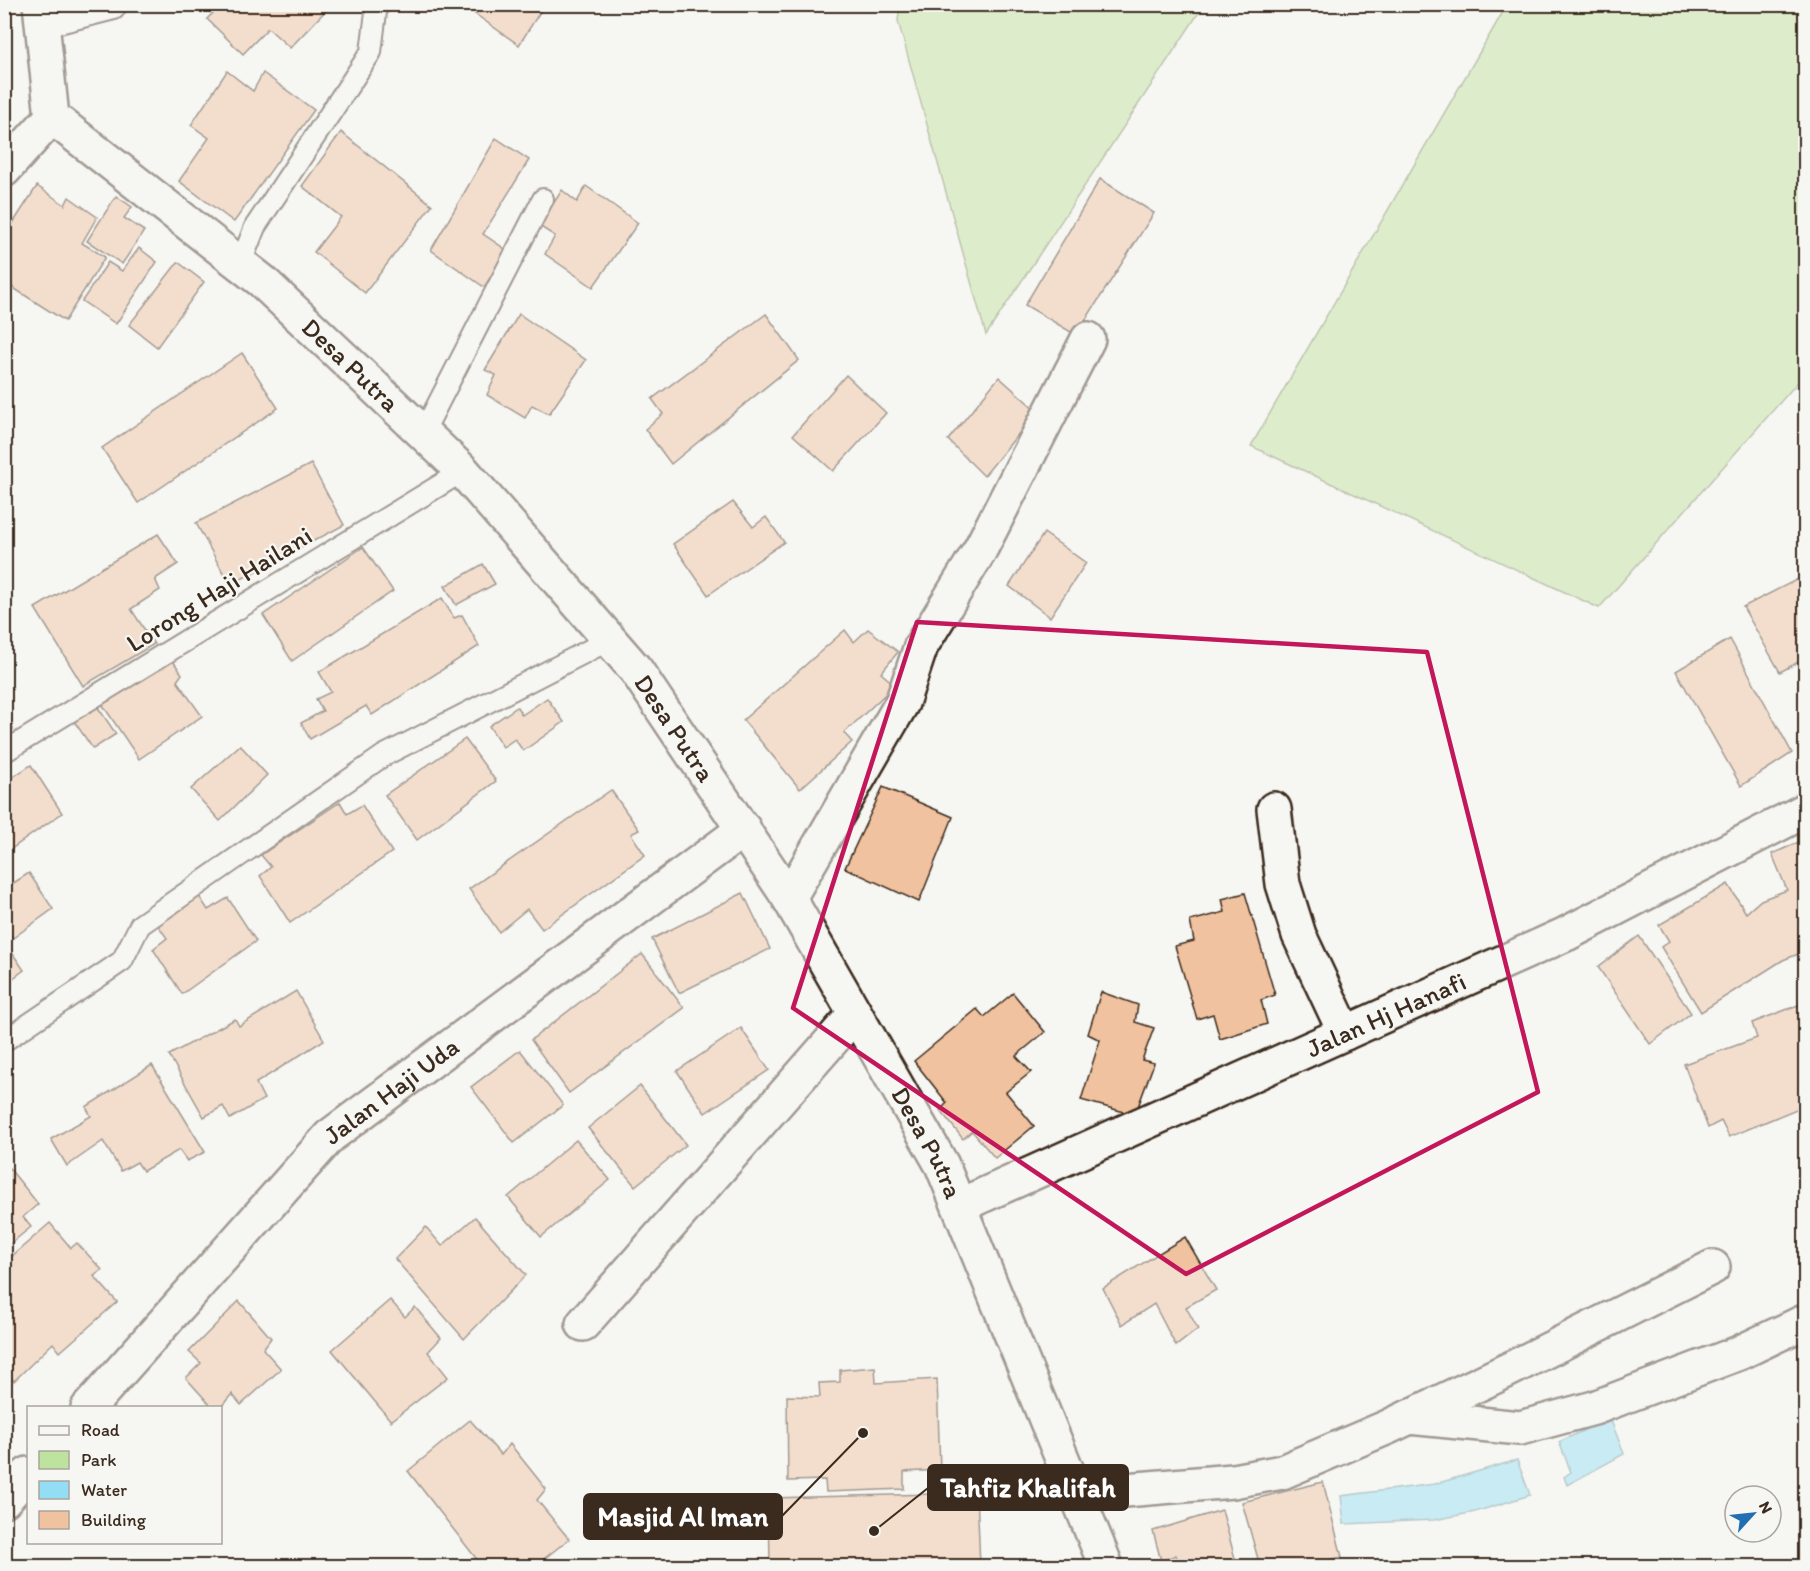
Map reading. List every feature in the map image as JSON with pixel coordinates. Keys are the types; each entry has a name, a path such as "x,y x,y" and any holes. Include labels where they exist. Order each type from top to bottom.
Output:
{"street":[{"path":"4,171 52,117 41,16"},
{"name":"Desa Putra","path":"52,117 262,281 423,433 463,471 636,670 789,898 942,1165 1106,1566"},
{"path":"789,898 902,703 921,646 980,550 1088,339"},
{"path":"1274,809 1283,884 1299,935 1345,1033"},
{"name":"Jalan Hj Hanafi","path":"959,1206 1566,934 1806,810"},
{"name":"Jalan Haji Uda","path":"89,1406 330,1136 744,829"},
{"path":"583,1324 855,1014"},
{"path":"1077,1494 1233,1480 1282,1472 1409,1417 1517,1366 1713,1267"},
{"path":"1409,1417 1520,1428 1594,1408 1739,1353 1806,1321"},
{"path":"4,1500 27,1475"}],"lane":[{"path":"41,16 114,9 117,4"},
{"path":"240,265 255,228 371,52 377,4"},
{"path":"423,433 543,199"},
{"name":"Lorong Haji Hailani","path":"4,752 463,471"},
{"path":"4,1041 122,961 140,925 383,756 609,640"}],"highlighted area":[{"path":"917,622 1427,652 1538,1092 1186,1274 793,1008"}],"green space":[{"path":"900,5 1204,5 986,335 898,21"},
{"path":"1507,5 1805,5 1805,374 1599,608 1251,446"}],"water":[{"path":"1610,1418 1624,1454 1567,1485 1564,1477 1571,1472 1559,1442"},
{"path":"1517,1460 1530,1495 1475,1512 1434,1520 1344,1524 1341,1496 1435,1484"}],"building":[{"path":"222,4 230,10 235,4 332,4 290,48 268,28 243,54 207,19"},
{"path":"461,4 545,4 519,45"},
{"path":"227,71 253,91 263,73 314,110 234,222 179,181 209,138 191,125"},
{"path":"341,132 432,205 365,293 314,252 341,217 302,186"},
{"path":"496,138 529,160 483,234 508,251 484,287 431,250"},
{"path":"1100,179 1154,213 1076,335 1025,305"},
{"path":"37,186 65,205 69,197 97,217 82,243 105,257 65,321 4,282 4,237"},
{"path":"586,186 638,223 593,287 545,254 555,236 539,226 562,190 577,202"},
{"path":"116,196 132,207 124,218 144,231 122,264 87,241"},
{"path":"139,248 157,262 116,324 82,301 108,262 122,271"},
{"path":"178,262 204,282 157,347 129,325"},
{"path":"519,314 586,360 549,414 532,405 525,418 487,395 496,375 485,370"},
{"path":"766,314 799,360 671,464 645,429 663,414 652,399"},
{"path":"242,353 278,408 138,503 102,448"},
{"path":"846,375 886,413 833,471 793,435"},
{"path":"999,377 1037,411 984,476 948,440"},
{"path":"311,464 344,525 230,585 196,523"},
{"path":"733,502 753,527 766,517 784,542 708,595 673,544"},
{"path":"1044,533 1086,563 1050,617 1009,586"},
{"path":"158,534 178,564 155,579 160,590 131,609 154,644 83,686 35,608"},
{"path":"363,547 393,591 292,661 263,615"},
{"path":"483,564 495,584 456,605 445,586"},
{"path":"1806,575 1806,658 1780,672 1743,607"},
{"path":"442,598 454,618 462,615 479,646 372,715 366,706 310,739 301,723 323,711 316,699 331,692 319,672"},
{"path":"868,629 898,652 881,673 895,685 844,733 852,742 800,789 743,720 845,630 854,642"},
{"path":"1730,639 1792,753 1741,786 1676,671"},
{"path":"171,658 182,674 177,681 202,716 139,759 102,704"},
{"path":"547,698 564,722 523,751 515,739 503,747 489,726 517,707 522,715"},
{"path":"97,706 116,734 93,749 74,721"},
{"path":"4,715 13,729 4,733"},
{"path":"465,739 496,781 417,840 385,795"},
{"path":"240,745 267,775 220,821 191,789"},
{"path":"31,765 62,813 4,854 4,783"},
{"path":"883,787 953,817 919,902 845,868"},
{"path":"611,790 639,830 631,834 645,855 542,929 527,909 499,932 469,889"},
{"path":"340,802 347,814 362,805 392,852 290,923 260,876 271,867 261,855"},
{"path":"1806,839 1806,951 1783,960 1701,1012 1661,947 1669,941 1659,925 1728,884 1746,913 1761,900 1787,890 1772,854"},
{"path":"29,873 53,909 13,938 4,925 4,889"},
{"path":"743,893 770,949 679,993 652,939"},
{"path":"1245,893 1275,995 1261,1000 1267,1024 1220,1039 1213,1014 1197,1019 1175,946 1194,941 1190,921 1225,912 1222,899"},
{"path":"199,896 208,910 228,898 256,941 182,994 153,949 167,938 157,924"},
{"path":"1639,936 1691,1013 1650,1044 1598,967"},
{"path":"4,941 24,970 4,985"},
{"path":"642,954 684,1008 569,1093 531,1040"},
{"path":"296,991 324,1040 256,1083 264,1099 230,1119 223,1106 204,1117 169,1055 235,1019 239,1026"},
{"path":"1101,992 1138,1005 1135,1022 1154,1028 1142,1060 1154,1063 1135,1115 1081,1100 1100,1040 1088,1034"},
{"path":"1013,993 1045,1032 1016,1056 1031,1072 1006,1092 1034,1126 995,1158 972,1131 963,1139 940,1110 947,1103 914,1061 977,1009 984,1017"},
{"path":"1801,1004 1806,1015 1806,1105 1729,1137 1721,1121 1708,1128 1684,1064 1757,1038 1752,1023"},
{"path":"741,1028 769,1070 705,1113 677,1071"},
{"path":"520,1050 563,1105 514,1143 471,1087"},
{"path":"152,1065 205,1152 187,1161 179,1150 143,1171 137,1162 121,1171 103,1141 67,1166 51,1139 91,1116 86,1107"},
{"path":"640,1086 686,1145 635,1186 588,1128"},
{"path":"576,1140 610,1180 541,1237 508,1197"},
{"path":"9,1168 38,1204 23,1217 31,1227 4,1249 4,1172"},
{"path":"475,1217 526,1275 464,1339 395,1259 426,1227 442,1246"},
{"path":"50,1223 71,1248 77,1243 102,1270 94,1276 117,1302 60,1352 53,1343 14,1381 4,1370 4,1296 9,1292 4,1287 4,1263"},
{"path":"1185,1237 1216,1290 1186,1307 1198,1329 1176,1346 1154,1304 1122,1325 1103,1288"},
{"path":"390,1300 405,1317 415,1307 441,1338 428,1352 448,1377 391,1421 332,1350"},
{"path":"239,1301 271,1338 263,1349 281,1369 241,1405 232,1394 222,1406 211,1406 186,1378 201,1363 189,1352"},
{"path":"875,1367 876,1383 937,1379 940,1470 904,1472 904,1489 826,1492 825,1480 788,1481 787,1396 820,1397 819,1383 840,1382 840,1370"},
{"path":"470,1420 501,1455 510,1444 546,1489 537,1500 569,1539 535,1566 482,1566 408,1471"},
{"path":"1323,1482 1342,1557 1301,1566 1260,1566 1242,1502"},
{"path":"977,1493 980,1566 770,1566 769,1498"},
{"path":"1222,1510 1237,1566 1179,1566 1176,1555 1161,1561 1153,1531"}],"place":[{"name":"Masjid Al Iman","path":"863,1433"},
{"name":"Tahfiz Khalifah","path":"874,1531"}]}
